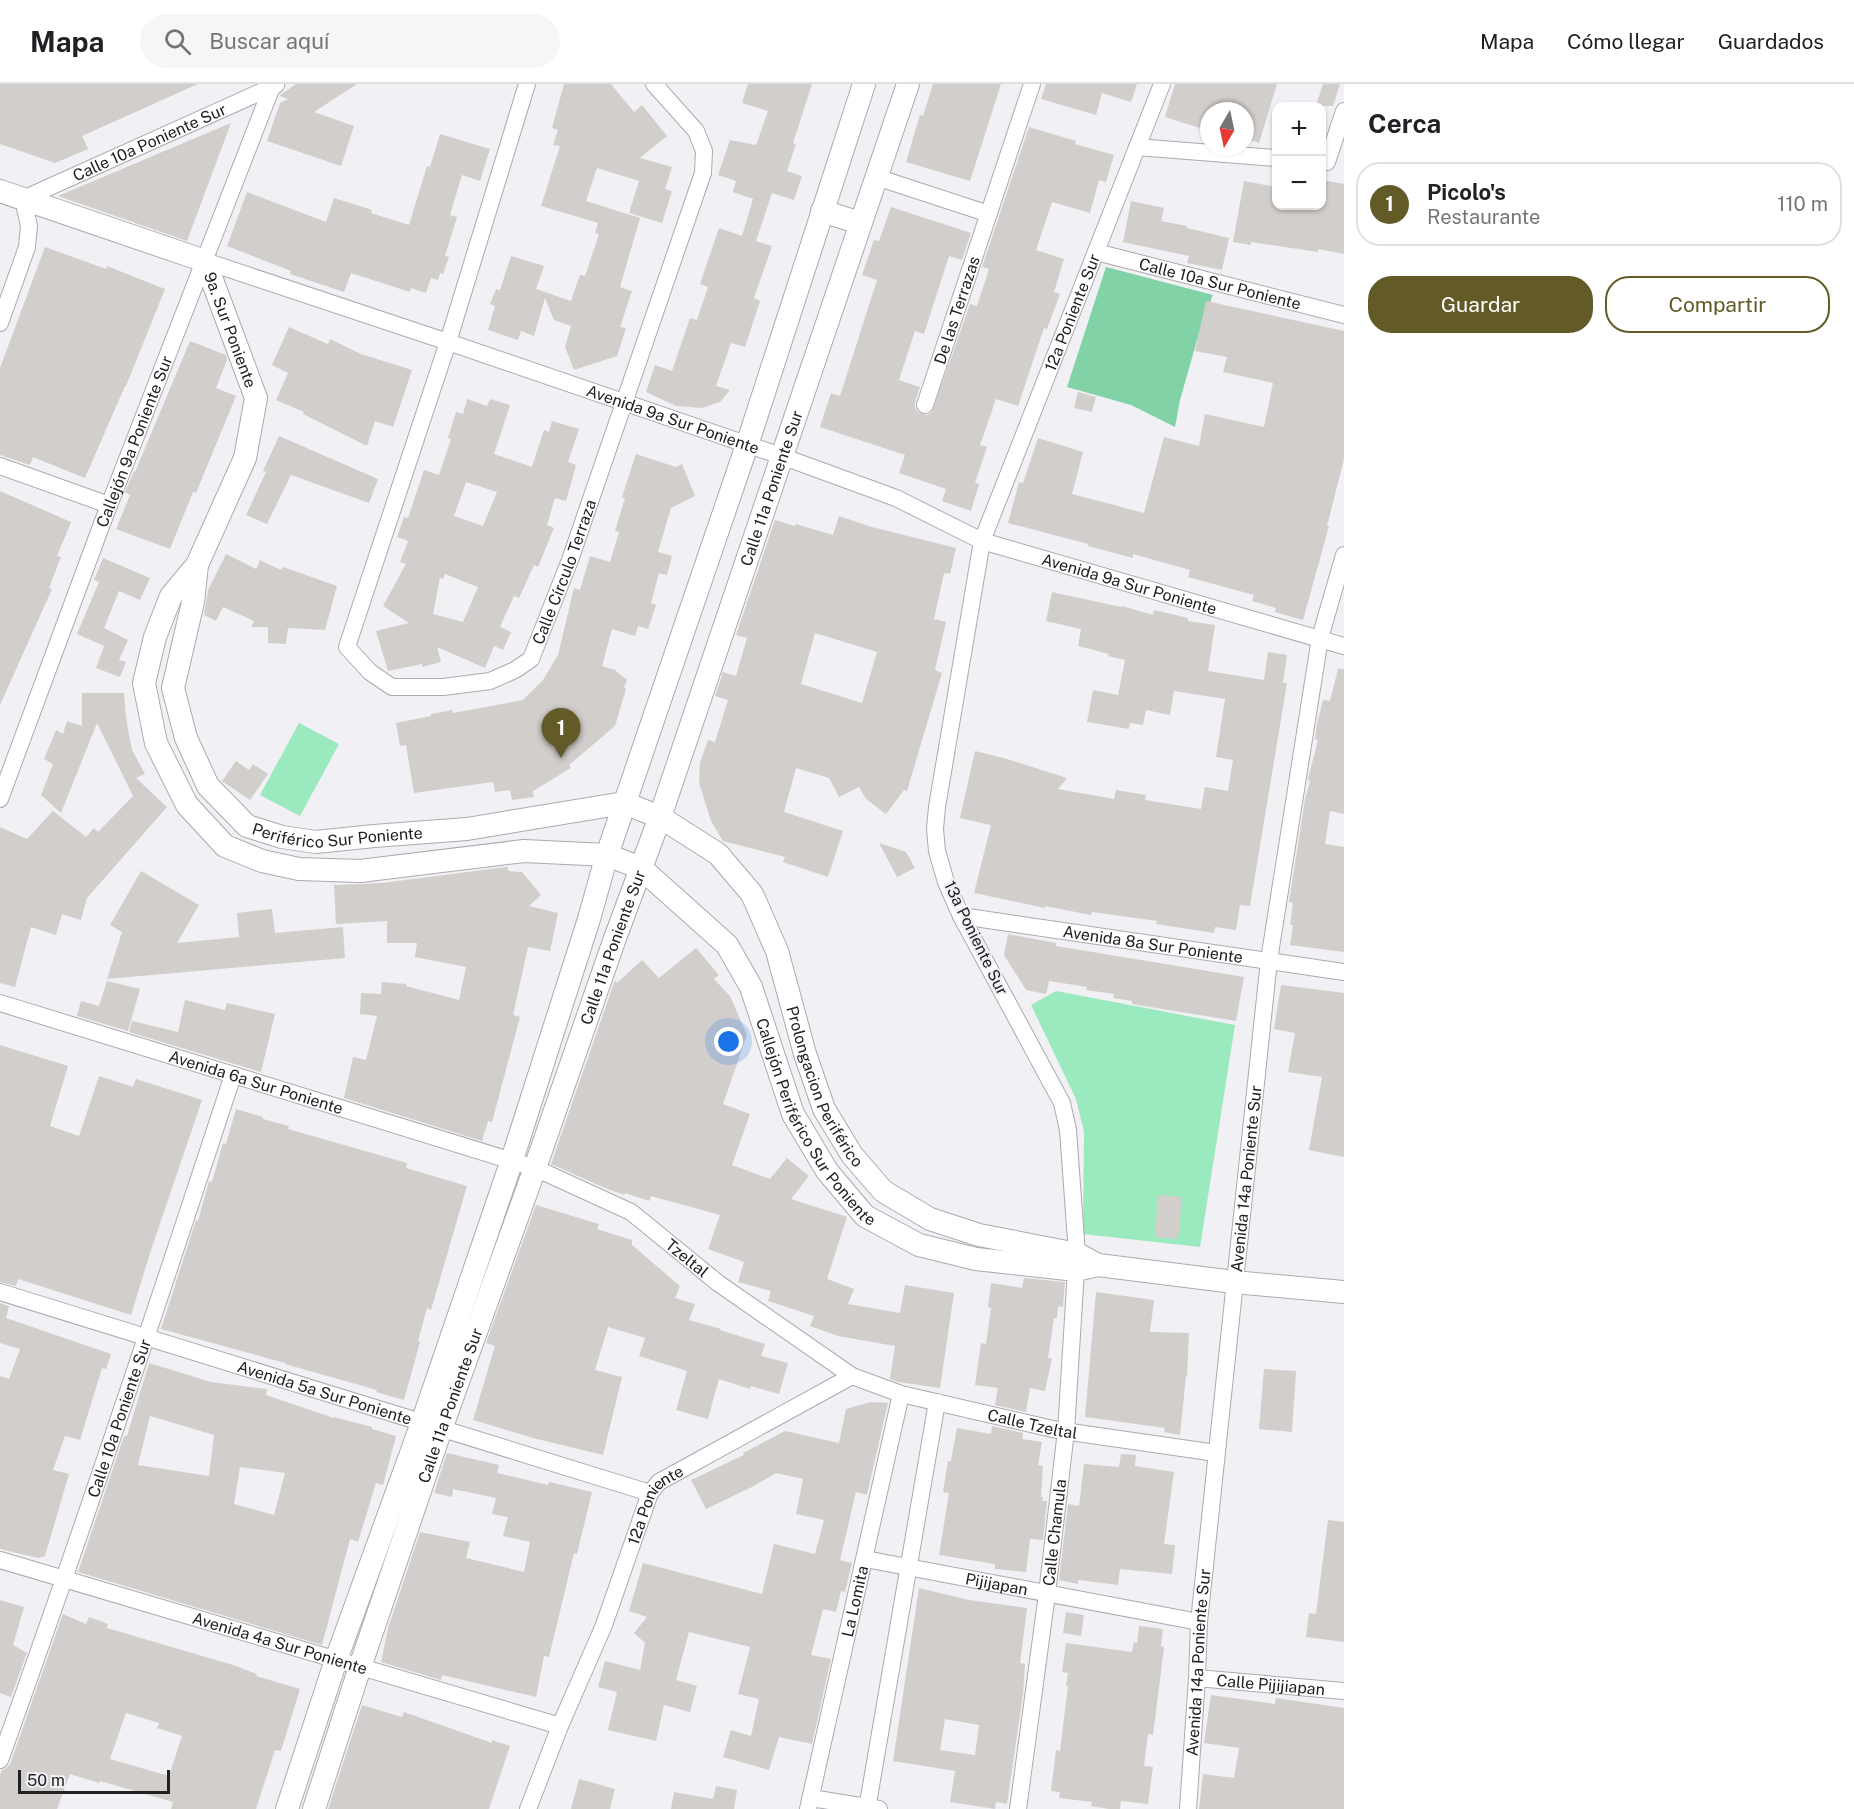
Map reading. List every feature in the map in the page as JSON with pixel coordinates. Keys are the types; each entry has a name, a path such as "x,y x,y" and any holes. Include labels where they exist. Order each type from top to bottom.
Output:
{"main road":[{"name":"Calle 11a Poniente Sur","path":"314,1809 360,1667 512,1160 589,919 607,855 747,445 864,84"},
{"name":"Calle 11a Poniente Sur","path":"287,1809 336,1660 536,1168 614,941 660,817 908,84"},
{"path":"0,191 205,261"},
{"path":"822,211 860,223"},
{"name":"9a. Sur Poniente","path":"197,565 245,458 256,398 205,261"},
{"name":"Periférico Sur Poniente","path":"197,565 193,602 173,688 186,738 208,786 247,826 282,837 316,842 467,829 624,803"},
{"name":"Periférico Sur Poniente","path":"197,565 171,597 155,638 144,683 156,743 187,805 225,846 262,861 299,869 360,871 524,851 607,855"},
{"path":"624,803 660,817"},
{"name":"Prolongacion Periférico","path":"660,817 718,854 752,894 777,951 805,1054 824,1109 852,1155 883,1191 930,1219 979,1235 1084,1263"},
{"name":"Callejón Periférico Sur Poniente","path":"607,855 641,868 727,945 751,987 793,1114 827,1171 865,1216 919,1245 976,1259 1084,1263 1234,1282 1344,1292"}],"street":[{"name":"Calle Círculo Terraza","path":"527,84 448,342 347,646 370,672 392,687 443,687 490,681 515,670 531,659 570,560 703,173 704,151 696,131 654,84"},
{"name":"De las Terrazas","path":"925,405 1032,84"},
{"name":"12a Poniente Sur","path":"982,541 1162,84"},
{"name":"Calle 10a Poniente Sur","path":"22,199 274,85"},
{"name":"Callejón 9a Poniente Sur","path":"0,799 8,758 274,85"},
{"path":"1331,162 1344,111"},
{"path":"1137,147 1272,158"},
{"path":"876,177 989,214"},
{"path":"0,323 27,248 29,226 22,199"},
{"name":"Calle 10a Sur Poniente","path":"1096,252 1344,315"},
{"name":"Avenida 9a Sur Poniente","path":"205,261 781,456 896,498 982,541 1344,646"},
{"path":"0,466 109,505"},
{"name":"13a Poniente Sur","path":"982,541 937,807 935,829 937,851 946,882 961,916 1062,1103 1068,1130 1084,1263"},
{"name":"Avenida 14a Poniente Sur","path":"1188,1809 1199,1622 1269,960 1320,638 1344,555"},
{"name":"Avenida 8a Sur Poniente","path":"961,916 1344,972"},
{"name":"Avenida 6a Sur Poniente","path":"0,1004 512,1160"},
{"name":"Calle 10a Poniente Sur","path":"0,1760 65,1579 233,1075"},
{"name":"Tzeltal","path":"512,1160 536,1168 631,1212 718,1283 852,1376"},
{"name":"Calle Chamula","path":"1018,1809 1047,1594 1084,1263"},
{"name":"Avenida 5a Sur Poniente","path":"0,1292 650,1493"},
{"name":"Calle Tzeltal","path":"852,1376 902,1394 1066,1431 1216,1453"},
{"name":"12a Poniente","path":"528,1809 560,1726 604,1625 650,1493 659,1482 852,1376"},
{"name":"La Lomita","path":"810,1804 902,1394"},
{"path":"810,1804 871,1809 908,1567 937,1402"},
{"name":"Pijijapan","path":"865,1559 1199,1622"},
{"name":"Avenida 4a Sur Poniente","path":"0,1560 560,1726"},
{"name":"Calle Pijijiapan","path":"1197,1678 1344,1691"}],"green space":[{"path":"1106,267 1213,295 1203,319 1180,400 1175,427 1131,405 1067,387"},
{"path":"299,723 339,744 300,816 260,795"},
{"path":"1056,991 1235,1025 1200,1247 1083,1234 1084,1132 1076,1099 1031,1005"}],"building":[{"path":"0,84 198,84 82,136 88,149 55,163 0,144"},
{"path":"296,84 357,84 314,112 354,126 341,166 267,141 280,103 288,99 280,95"},
{"path":"564,84 611,84 634,112 642,105 667,136 640,158 672,167 665,189 672,191 662,223 629,213 639,181 597,168 586,201 640,218 620,287 632,291 620,327 626,328 617,356 574,370 565,347 571,326 554,320 545,298 534,336 521,331 518,340 488,330 495,306 490,304 496,289 500,290 511,256 544,266 536,289 571,301 580,275 585,276 599,234 595,233 598,223 541,206 560,146 553,145 558,130 552,128"},
{"path":"748,84 812,84 793,143 796,144 787,171 802,176 794,200 772,193 756,241 772,246 754,298 760,301 745,347 731,343 716,386 730,390 720,402 702,408 676,406 646,392 655,365 672,371 690,318 697,320 708,287 700,284 719,228 742,236 753,199 733,192 736,181 718,175 730,140 756,145 768,111 742,103"},
{"path":"933,84 1001,84 970,181 906,162 920,115 923,116"},
{"path":"1046,84 1137,84 1131,102 1102,93 1096,115 1041,99"},
{"path":"1175,84 1277,84 1259,143 1254,141 1254,102 1200,102 1200,128 1165,117"},
{"path":"1323,84 1340,84 1333,106 1326,106 1326,102 1317,102"},
{"path":"231,123 187,241 58,196"},
{"path":"1029,127 1114,155 1106,182 1099,180 1090,213 1052,202 1036,250 1064,259 1054,292 1060,294 1047,329 1044,328 1018,406 996,399 980,445 987,447 975,483 979,484 971,511 942,501 946,489 899,473 905,455 820,427 831,393 840,396 877,280 862,275 874,240 879,241 891,207 971,233 962,260 949,256 924,334 915,331 899,380 920,387 915,402 918,412 927,415 932,412 970,304 977,306 989,269 982,267"},
{"path":"440,134 490,149 480,181 462,175 450,215 457,217 445,256 449,257 443,274 440,273 438,280 431,278 426,293 411,288 410,292 351,273 344,292 290,274 291,271 227,246 247,192 326,222 334,198 409,225 427,166 430,167"},
{"path":"1244,181 1272,186 1272,210 1326,210 1326,181 1344,184 1344,254 1318,249 1318,252 1251,242 1251,245 1233,242"},
{"path":"1131,201 1164,208 1161,221 1229,238 1222,270 1187,263 1189,256 1123,242"},
{"path":"45,247 106,269 107,266 165,289 126,386 85,478 33,457 30,465 0,455 0,368"},
{"path":"1206,301 1344,331 1344,459 1327,526 1329,526 1303,620 1275,612 1276,608 1252,601 1254,595 1188,577 1190,570 1133,554 1133,558 1008,523 1019,482 1023,483 1038,438 1083,452 1072,494 1144,513 1164,437 1199,446 1205,414 1264,427 1273,383 1223,372 1227,357 1195,351"},
{"path":"289,327 328,344 330,339 361,354 412,370 393,427 375,421 367,446 303,414 304,412 276,400 288,373 272,365"},
{"path":"190,341 226,355 227,360 216,388 236,396 170,549 116,529 130,495 125,492"},
{"path":"1078,392 1096,397 1092,412 1074,408"},
{"path":"467,399 487,406 490,399 510,405 494,454 532,467 544,430 549,432 552,421 579,429 568,462 576,465 566,501 555,498 547,525 554,528 538,567 534,565 519,598 514,596 500,627 511,632 503,650 494,646 485,668 437,647 441,662 388,671 376,631 409,623 383,606 406,564 400,562 408,541 397,537 404,517 408,518 424,470 439,475 451,439 448,438 456,412 463,414","holes":["466,482 497,492 483,526 454,516","445,574 478,587 463,622 433,614 440,578 443,579"]},
{"path":"279,436 378,479 369,503 291,475 267,524 246,515 266,472 263,471"},
{"path":"636,454 676,467 682,464 695,496 671,508 658,552 672,556 667,575 659,573 651,603 656,605 648,629 638,626 635,636 612,629 602,666 615,670 627,680 615,726 569,765 571,768 533,791 534,797 512,800 510,790 495,792 493,782 414,793 406,745 400,746 396,723 452,710 453,713 523,700 543,680 558,655 574,588 580,590 590,556 610,562 619,532 615,531 625,498 622,497"},
{"path":"0,491 71,522 57,556 61,557 49,588 52,589 0,705"},
{"path":"839,516 872,527 956,548 950,574 944,573 934,619 946,622 935,670 942,673 907,791 904,790 886,814 866,799 859,787 839,797 829,778 796,768 784,812 843,831 828,877 783,862 785,857 723,841 711,821 699,783 700,763 708,740 715,742 728,700 715,696 723,672 736,676 747,638 736,635 775,520 833,535","holes":["815,633 877,652 862,703 801,684"]},
{"path":"226,554 256,569 260,560 281,570 283,567 337,586 325,630 288,628 286,644 268,643 268,627 251,627 254,621 223,607 216,621 204,615 208,590"},
{"path":"103,558 150,578 140,600 119,591 104,628 128,640 119,660 126,662 120,677 96,668 104,646 77,634 99,582 94,580"},
{"path":"1052,592 1122,606 1153,615 1154,610 1188,618 1188,621 1215,625 1208,671 1264,680 1268,652 1287,655 1283,683 1287,683 1250,906 1240,905 1236,930 1215,927 1214,933 1156,924 1157,921 1092,912 1091,915 1045,906 1045,908 974,893 991,825 960,818 975,751 1067,778 1058,789 1114,799 1116,790 1146,795 1145,800 1201,809 1205,787 1228,791 1233,760 1216,757 1225,699 1174,691 1170,715 1146,710 1143,725 1130,723 1129,729 1087,722 1093,690 1118,695 1125,660 1078,646 1081,629 1046,621"},
{"path":"1338,669 1344,669 1344,814 1330,811 1325,844 1344,847 1344,952 1290,945 1293,903 1289,902 1305,799 1310,781 1308,779 1318,740 1315,739 1317,724 1323,700 1330,701"},
{"path":"82,693 124,693 132,750 145,774 136,778 167,807 87,898 81,920 62,914 56,935 31,927 15,987 0,983 0,827 27,839 53,811 86,837 94,828 98,832 133,796 97,723 61,813 41,795 53,764 44,759 56,730 63,734 67,721 82,726"},
{"path":"236,761 249,770 253,764 268,774 250,800 222,781"},
{"path":"879,843 906,852 915,868 897,877"},
{"path":"508,867 508,871 522,872 541,895 529,906 558,913 550,951 528,947 513,1015 520,1017 492,1122 488,1121 482,1141 344,1098 353,1057 366,1060 377,1016 360,1014 361,993 381,994 382,982 406,984 406,986 459,1000 466,967 415,957 417,943 387,943 387,921 336,924 334,885 382,883"},
{"path":"141,871 199,905 177,943 239,937 237,913 272,909 275,933 343,927 345,958 107,979 122,932 110,925"},
{"path":"1008,934 1056,943 1056,946 1244,977 1236,1021 1132,1004 1132,1001 1113,998 1114,994 1049,981 1046,994 1026,990 1004,955"},
{"path":"696,948 719,975 714,979 730,996 747,1035 723,1104 750,1114 732,1165 770,1179 787,1158 809,1176 791,1199 847,1217 827,1279 854,1289 848,1304 900,1313 905,1285 954,1293 940,1388 890,1379 895,1346 838,1336 810,1326 814,1316 768,1301 771,1291 738,1282 744,1262 708,1249 720,1215 651,1196 649,1201 625,1193 624,1195 551,1164 615,980 617,983 642,960 659,978"},
{"path":"107,981 140,989 128,1031 77,1016 81,1001 99,1006"},
{"path":"1281,985 1344,993 1344,1157 1309,1150 1322,1077 1288,1072 1295,1033 1274,1029"},
{"path":"185,1000 225,1010 227,1003 275,1014 261,1072 129,1032 132,1021 178,1032"},
{"path":"0,1045 68,1066 50,1126 79,1136 99,1076 133,1087 136,1079 202,1100 131,1315 18,1279 16,1286 0,1282"},
{"path":"236,1109 289,1126 288,1129 407,1163 406,1168 467,1186 431,1310 427,1308 404,1400 285,1363 161,1329 196,1220 198,1221 209,1181 212,1182"},
{"path":"1158,1195 1182,1197 1178,1239 1155,1237"},
{"path":"536,1205 599,1224 597,1229 632,1240 632,1245 680,1286 675,1298 695,1304 689,1320 765,1344 761,1356 788,1363 779,1394 751,1386 750,1389 719,1379 708,1419 676,1410 687,1371 639,1356 645,1338 608,1327 595,1370 622,1377 603,1455 473,1420 495,1346 486,1343"},
{"path":"1024,1278 1065,1282 1063,1307 1058,1306 1057,1318 1054,1318 1048,1358 1052,1358 1045,1391 1030,1388 1026,1412 995,1405 998,1388 975,1385 981,1343 986,1344 991,1308 988,1307 991,1283 1022,1288"},
{"path":"1096,1292 1154,1300 1150,1332 1189,1333 1180,1435 1164,1432 1165,1428 1085,1417"},
{"path":"0,1303 9,1306 6,1318 111,1354 106,1369 102,1368 80,1440 65,1436 53,1470 69,1474 45,1556 38,1558 0,1549 0,1376 9,1379 20,1349 0,1343"},
{"path":"149,1363 211,1382 267,1389 266,1395 396,1436 383,1485 376,1483 358,1542 350,1539 322,1645 78,1572 124,1436 127,1436","holes":["150,1416 214,1435 209,1476 138,1465","240,1467 285,1473 274,1515 234,1504"]},
{"path":"1264,1369 1296,1371 1292,1432 1259,1429"},
{"path":"871,1402 888,1403 867,1495 856,1492 840,1560 852,1563 845,1592 841,1591 836,1612 823,1609 811,1655 831,1659 812,1744 779,1737 769,1770 723,1757 731,1730 751,1736 759,1699 738,1694 750,1647 689,1632 676,1680 697,1686 690,1712 664,1705 656,1741 608,1730 617,1692 598,1687 605,1661 640,1670 645,1643 634,1633 647,1617 629,1611 643,1563 762,1594 774,1544 815,1554 824,1520 796,1514 803,1479 776,1473 706,1509 691,1480 744,1455 743,1453 785,1431 839,1443 846,1409"},
{"path":"992,1426 1023,1433 1022,1439 1042,1442 1038,1465 1043,1466 1042,1501 1047,1501 1043,1540 1030,1539 1026,1572 995,1569 995,1564 939,1555 949,1493 943,1492 957,1428 991,1434"},
{"path":"447,1453 499,1465 497,1473 592,1492 577,1554 574,1553 549,1657 544,1656 536,1697 442,1675 441,1680 381,1662 388,1628 420,1532 470,1542 466,1558 524,1572 530,1542 503,1536 508,1517 492,1514 496,1498 453,1489 452,1497 434,1493"},
{"path":"1121,1454 1136,1455 1135,1466 1174,1472 1164,1544 1175,1545 1172,1574 1120,1569 1118,1585 1078,1580 1078,1584 1059,1580 1068,1504 1079,1506 1084,1464 1119,1467"},
{"path":"1328,1520 1344,1522 1344,1642 1306,1637 1309,1613 1316,1614"},
{"path":"919,1588 969,1600 1027,1608 1020,1663 1025,1664 1023,1694 1007,1804 996,1802 995,1809 950,1802 955,1771 893,1761","holes":["945,1719 979,1725 975,1755 940,1750"]},
{"path":"0,1600 24,1607 13,1645 27,1653 11,1697 0,1693"},
{"path":"1066,1612 1084,1615 1081,1636 1063,1633"},
{"path":"63,1614 86,1624 89,1617 108,1624 107,1628 233,1665 257,1674 256,1676 300,1689 281,1751 275,1750 256,1809 171,1809 173,1802 70,1774 57,1809 0,1809 0,1775 2,1770 10,1764","holes":["126,1713 159,1723 157,1728 182,1736 169,1776 110,1759"]},
{"path":"1139,1626 1163,1629 1161,1646 1164,1647 1153,1735 1148,1734 1144,1766 1153,1767 1148,1804 1121,1801 1120,1809 1109,1809 1091,1806 1092,1802 1059,1798 1060,1792 1051,1791 1056,1750 1060,1751 1068,1686 1066,1686 1068,1673 1062,1672 1066,1643 1132,1652 1134,1642 1137,1643"},
{"path":"1211,1695 1275,1704 1276,1698 1344,1708 1344,1809 1199,1809 1203,1774 1234,1778 1239,1748 1204,1743"},
{"path":"362,1705 402,1717 404,1712 492,1743 492,1740 510,1746 489,1809 328,1809"},
{"path":"579,1779 615,1789 610,1809 571,1809"},
{"path":"716,1786 737,1790 734,1809 671,1809 674,1792 713,1799"}],"place":[{"name":"Picolo's","path":"561,758"}]}
